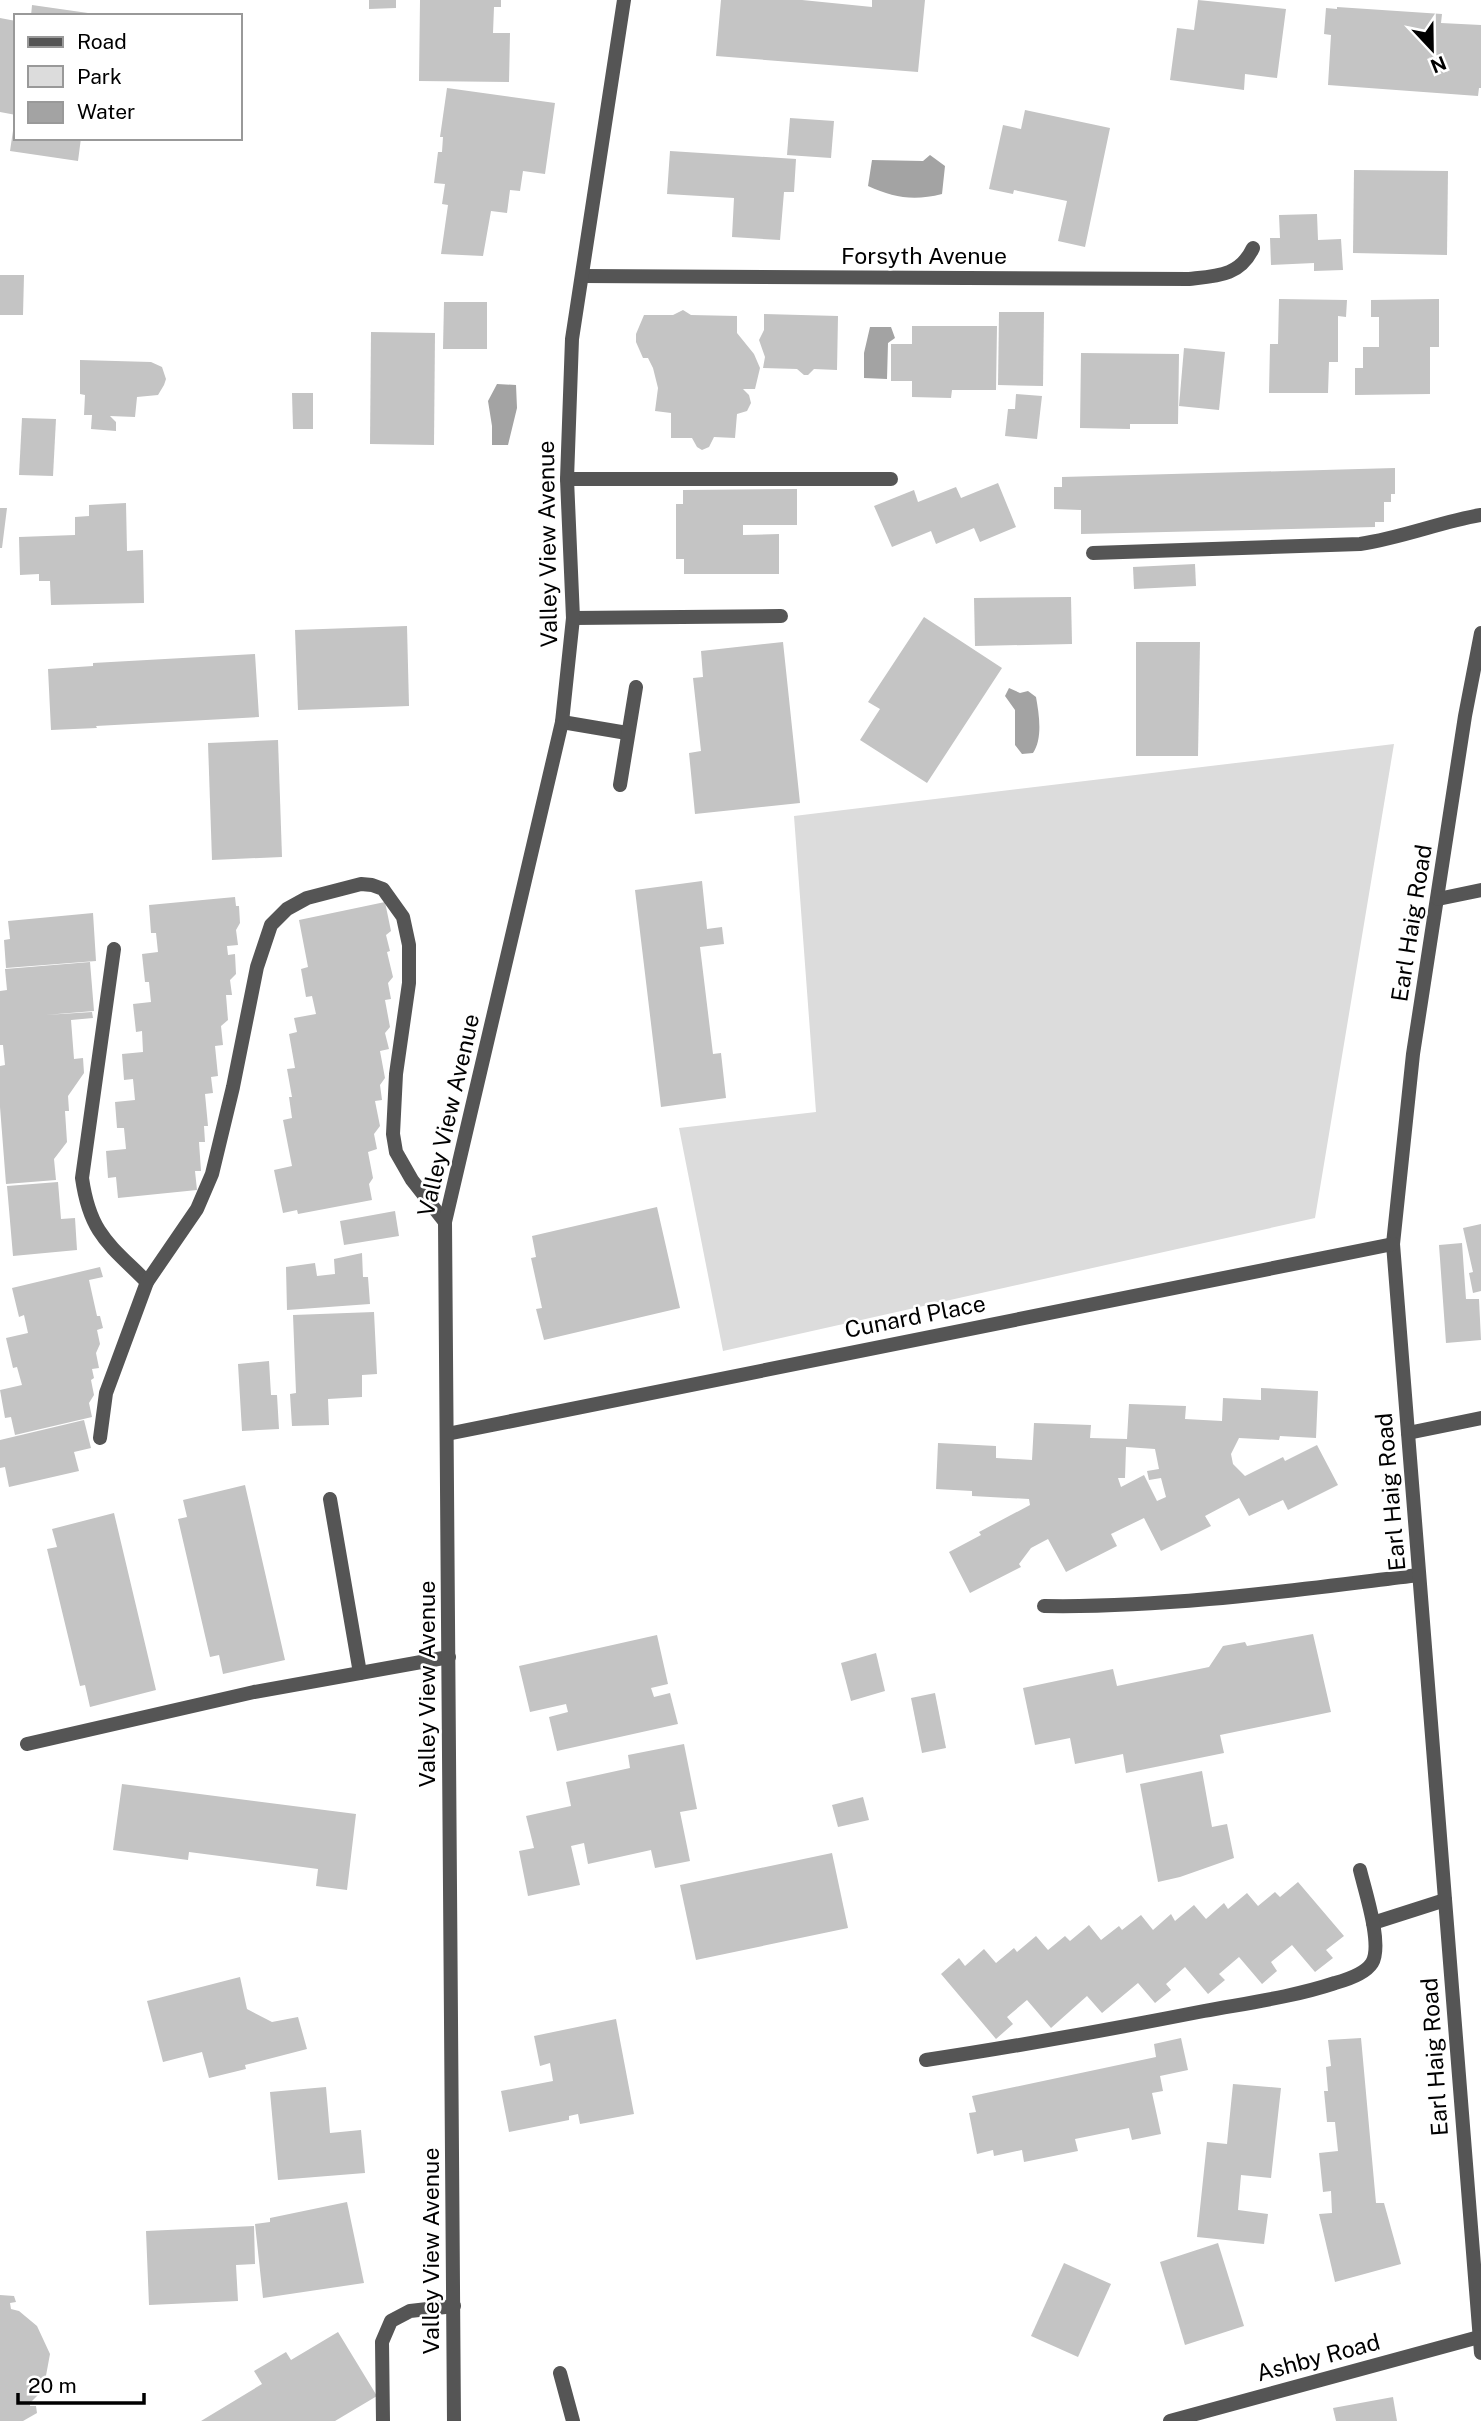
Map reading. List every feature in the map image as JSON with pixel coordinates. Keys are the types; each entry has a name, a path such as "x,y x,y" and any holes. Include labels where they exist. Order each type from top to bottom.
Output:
{"street":[{"name":"Valley View Avenue","path":"454,2421 445,1222 562,722 573,618 566,479 572,339 624,0"},
{"name":"Forsyth Avenue","path":"582,276 1189,279 1221,276 1238,268 1247,261 1253,248"},
{"path":"566,479 891,479"},
{"path":"1093,553 1360,544 1391,539 1450,520 1481,516"},
{"path":"573,618 781,616"},
{"name":"Earl Haig Road","path":"1481,633 1465,716 1413,1054 1393,1244 1481,2353"},
{"path":"620,785 636,687"},
{"path":"562,722 627,733"},
{"path":"100,1438 106,1393 147,1282 197,1209 212,1174 257,967 271,925 286,909 307,898 361,884 383,890 403,918 409,945 409,983 396,1074 393,1135 396,1152 412,1180 445,1222"},
{"path":"1438,899 1481,890"},
{"path":"114,949 82,1178 88,1213 96,1227 103,1238 147,1282"},
{"name":"Cunard Place","path":"447,1434 1393,1244"},
{"path":"1408,1433 1481,1418"},
{"path":"330,1499 360,1673"},
{"path":"1044,1606 1107,1607 1226,1598 1419,1575"},
{"path":"27,1744 254,1692 449,1657"},
{"path":"926,2060 1040,2043 1274,1997 1334,1983 1363,1972 1372,1963 1375,1950 1373,1923 1360,1870"},
{"path":"1373,1923 1444,1900"},
{"path":"383,2421 382,2342 391,2321 410,2311 454,2306"},
{"name":"Ashby Road","path":"1170,2421 1479,2337"},
{"path":"560,2373 573,2421"}],"green space":[{"path":"1394,744 1315,1218 723,1351 679,1128 816,1112 794,816"}],"water":[{"path":"930,155 945,166 942,194 904,197 868,186 872,160 923,161"},
{"path":"870,327 891,327 895,338 888,343 887,379 864,378 864,353"},
{"path":"497,384 516,385 517,408 508,445 492,445 488,401"},
{"path":"1009,688 1020,693 1028,691 1036,697 1039,733 1033,753 1022,754 1015,745 1015,710 1005,696"}],"building":[{"path":"369,0 396,0 396,8 369,9"},
{"path":"420,0 501,0 501,7 494,7 493,33 510,33 509,82 419,81"},
{"path":"721,0 802,0 872,7 872,0 925,0 918,72 716,56"},
{"path":"1198,0 1286,9 1277,78 1245,74 1244,90 1170,80 1177,28 1194,30"},
{"path":"32,5 95,14 31,14"},
{"path":"1326,8 1442,14 1441,23 1481,25 1481,88 1478,96 1328,85 1331,35 1324,34"},
{"path":"0,18 14,21 14,115 0,112"},
{"path":"447,88 555,103 545,174 523,171 520,191 510,190 507,213 491,211 483,256 441,254 448,205 442,204 445,184 434,183 438,152 442,152 443,137 440,137"},
{"path":"1025,110 1110,128 1085,247 1058,241 1067,201 1014,190 1013,194 989,189 1003,125 1021,129"},
{"path":"790,118 834,121 831,158 787,155"},
{"path":"14,124 14,140 81,140 78,161 10,151"},
{"path":"670,151 796,159 794,192 784,192 780,240 732,237 734,198 667,194"},
{"path":"1354,170 1448,171 1447,255 1353,253"},
{"path":"1317,214 1318,240 1341,239 1343,270 1314,271 1314,263 1271,265 1270,238 1280,238 1279,215"},
{"path":"0,275 24,275 23,315 0,315"},
{"path":"1279,299 1347,300 1346,317 1338,316 1338,362 1329,362 1328,393 1269,393 1270,344 1278,344"},
{"path":"1439,299 1439,347 1430,347 1430,394 1355,395 1355,368 1363,368 1363,347 1379,347 1379,317 1371,317 1371,300"},
{"path":"444,302 487,302 487,349 443,349"},
{"path":"683,310 691,315 737,316 737,333 754,354 760,368 755,389 743,389 749,395 751,403 747,411 737,414 735,438 714,437 709,447 702,450 692,438 671,438 671,413 655,411 658,388 653,368 648,358 643,358 636,342 636,334 644,315 673,315"},
{"path":"999,312 1044,312 1043,386 998,385"},
{"path":"764,314 838,316 837,370 814,369 804,375 797,369 763,368 765,357 759,340 764,330"},
{"path":"912,326 997,326 996,390 952,390 951,398 912,397 912,381 891,381 891,344 912,344"},
{"path":"371,332 435,333 434,445 370,444"},
{"path":"1184,348 1225,352 1219,410 1179,406"},
{"path":"1081,353 1179,354 1178,424 1130,424 1130,429 1080,428"},
{"path":"80,360 151,362 162,367 166,379 158,395 137,397 135,417 110,416 116,422 116,431 91,429 92,415 84,415 85,395 80,394"},
{"path":"292,393 313,393 313,429 293,429"},
{"path":"1016,394 1042,396 1037,439 1005,436 1008,409 1015,409"},
{"path":"22,418 56,419 53,476 19,475"},
{"path":"1395,468 1395,494 1391,494 1391,502 1384,502 1384,522 1375,522 1375,527 1081,534 1081,510 1054,509 1054,487 1062,487 1062,477"},
{"path":"998,483 1016,527 980,542 974,528 936,544 931,531 892,547 874,506 914,490 918,502 956,487 961,498"},
{"path":"797,489 797,525 743,525 743,535 779,534 779,574 684,574 684,559 676,559 676,504 683,504 683,490"},
{"path":"126,503 127,551 143,550 144,603 51,605 50,581 39,581 39,574 20,575 19,537 75,535 75,517 89,516 89,505"},
{"path":"0,508 7,508 2,548 0,548"},
{"path":"1195,564 1196,586 1134,589 1133,567"},
{"path":"1071,597 1072,644 975,646 974,598"},
{"path":"924,617 1002,668 927,783 860,740 880,709 868,702"},
{"path":"407,626 409,706 298,710 295,630"},
{"path":"783,642 800,803 695,814 689,753 701,751 693,678 703,677 701,651"},
{"path":"1136,642 1200,642 1198,756 1136,756"},
{"path":"255,654 259,717 51,730 48,669 93,666 93,663"},
{"path":"278,740 282,857 212,860 208,743"},
{"path":"702,881 707,929 722,927 724,944 700,947 713,1054 721,1053 726,1098 661,1107 635,890"},
{"path":"235,897 236,906 239,906 240,923 236,930 238,945 227,946 228,955 235,954 236,974 230,980 232,995 226,995 228,1020 221,1026 223,1045 215,1046 218,1076 211,1077 213,1093 205,1094 208,1126 204,1126 205,1142 199,1142 201,1171 195,1171 197,1190 118,1198 116,1177 108,1178 106,1151 126,1149 124,1128 117,1128 115,1102 135,1100 133,1079 124,1080 122,1054 143,1052 142,1031 136,1032 133,1004 151,1002 149,982 145,982 142,954 158,952 156,933 151,933 149,905"},
{"path":"385,902 391,931 386,935 390,951 387,952 393,977 388,983 391,999 385,1000 390,1027 385,1033 389,1049 380,1051 385,1078 380,1085 382,1100 375,1101 380,1126 374,1134 377,1149 368,1152 373,1178 369,1184 372,1200 298,1214 297,1210 283,1213 274,1170 292,1166 283,1120 292,1118 289,1097 292,1097 287,1069 295,1068 289,1034 297,1032 294,1018 316,1014 312,996 306,997 301,969 308,967 299,920"},
{"path":"93,913 96,961 6,968 4,940 10,939 8,921"},
{"path":"90,962 94,1011 45,1015 92,1012 93,1018 71,1020 74,1059 83,1058 84,1073 68,1096 69,1111 65,1111 67,1142 54,1159 56,1180 6,1184 0,1107 0,1066 5,1065 3,1045 0,1045 0,991 7,990 5,969"},
{"path":"58,1182 61,1219 75,1218 77,1250 13,1256 7,1186"},
{"path":"657,1207 680,1308 544,1340 536,1309 542,1308 531,1258 536,1257 532,1236"},
{"path":"395,1211 399,1236 344,1245 340,1221"},
{"path":"1481,1224 1481,1291 1473,1293 1469,1273 1473,1272 1463,1228"},
{"path":"1462,1243 1466,1299 1479,1299 1481,1340 1446,1343 1439,1245"},
{"path":"362,1253 363,1277 368,1277 370,1304 287,1310 286,1267 315,1263 317,1276 335,1274 334,1259"},
{"path":"100,1267 103,1277 89,1280 97,1316 100,1316 103,1328 97,1330 100,1344 96,1353 99,1368 92,1369 94,1395 89,1403 92,1417 15,1435 11,1417 5,1418 0,1390 22,1385 17,1367 13,1368 6,1338 28,1333 24,1315 19,1317 12,1288"},
{"path":"374,1312 377,1374 362,1375 362,1397 328,1399 329,1425 292,1426 290,1394 296,1393 293,1315"},
{"path":"269,1361 271,1395 277,1395 279,1429 242,1431 238,1364"},
{"path":"1261,1388 1318,1391 1316,1438 1239,1438 1231,1454 1233,1464 1245,1476 1283,1457 1285,1461 1317,1445 1338,1485 1288,1510 1283,1500 1249,1516 1239,1498 1205,1516 1211,1526 1161,1551 1144,1518 1111,1534 1117,1546 1066,1572 1048,1539 1031,1548 1019,1564 1021,1567 970,1593 949,1552 981,1535 979,1532 1030,1505 1029,1499 972,1496 972,1491 936,1489 938,1443 996,1446 996,1458 1032,1460 1034,1423 1091,1425 1090,1438 1127,1439 1129,1404 1186,1406 1185,1419 1222,1421 1223,1398 1261,1400","holes":["1126,1447 1155,1449 1159,1469 1147,1471 1149,1480 1161,1478 1166,1497 1157,1501 1144,1475 1121,1487 1118,1478 1125,1478"]},
{"path":"84,1420 91,1448 74,1452 79,1471 9,1487 5,1467 0,1468 0,1440"},
{"path":"245,1485 285,1660 223,1674 219,1655 210,1657 178,1519 187,1517 183,1500"},
{"path":"114,1513 156,1690 90,1707 85,1685 80,1686 47,1549 57,1547 52,1529"},
{"path":"1313,1634 1331,1712 1220,1735 1224,1753 1126,1773 1123,1754 1075,1764 1070,1738 1035,1745 1023,1688 1113,1669 1117,1686 1209,1667 1223,1646 1245,1642 1247,1646"},
{"path":"657,1635 668,1684 651,1688 654,1697 670,1693 678,1724 557,1751 549,1717 568,1712 566,1704 530,1712 519,1666"},
{"path":"876,1653 885,1691 851,1701 841,1663"},
{"path":"935,1693 946,1748 922,1753 911,1698"},
{"path":"684,1744 697,1809 680,1812 690,1861 655,1868 651,1850 588,1864 584,1843 571,1846 580,1885 528,1896 519,1851 534,1848 526,1816 571,1806 566,1782 630,1768 628,1755"},
{"path":"1202,1771 1212,1827 1227,1824 1234,1858 1158,1882 1140,1784"},
{"path":"122,1784 356,1814 347,1890 316,1886 318,1869 189,1852 188,1860 113,1850"},
{"path":"863,1797 869,1820 838,1827 832,1805"},
{"path":"832,1853 848,1928 696,1960 680,1885"},
{"path":"1298,1882 1344,1936 1326,1950 1333,1958 1315,1972 1292,1945 1271,1962 1277,1971 1262,1984 1239,1957 1219,1974 1225,1980 1208,1994 1185,1967 1166,1984 1171,1990 1155,2003 1138,1983 1102,2013 1087,1996 1051,2028 1027,2000 1007,2017 1013,2024 996,2039 941,1974 959,1958 965,1966 984,1949 996,1963 1014,1948 1017,1952 1036,1936 1048,1950 1065,1936 1070,1941 1089,1925 1101,1940 1119,1926 1122,1930 1141,1915 1153,1930 1171,1914 1175,1921 1194,1905 1206,1919 1224,1903 1228,1909 1247,1893 1258,1906 1275,1892 1280,1897"},
{"path":"240,1977 247,2009 272,2022 298,2017 307,2049 245,2065 246,2069 209,2078 202,2052 163,2062 147,2001"},
{"path":"616,2019 634,2114 580,2124 578,2114 569,2116 569,2120 509,2132 501,2091 553,2081 550,2063 540,2066 534,2036"},
{"path":"1181,2038 1188,2070 1160,2076 1163,2091 1152,2093 1161,2134 1132,2140 1129,2128 1075,2139 1078,2151 1024,2162 1022,2150 994,2156 993,2150 977,2154 969,2113 976,2112 972,2096 1156,2057 1154,2044"},
{"path":"1361,2038 1376,2203 1384,2203 1401,2264 1335,2282 1319,2214 1332,2213 1331,2191 1323,2192 1319,2153 1338,2151 1335,2122 1327,2122 1324,2091 1328,2091 1326,2067 1331,2066 1328,2040"},
{"path":"1233,2084 1281,2088 1271,2178 1241,2175 1238,2210 1268,2214 1264,2244 1197,2237 1207,2142 1227,2144"},
{"path":"326,2087 330,2133 361,2130 365,2173 278,2180 270,2092"},
{"path":"347,2202 364,2283 263,2298 255,2224 270,2222 270,2218"},
{"path":"254,2226 255,2264 236,2265 238,2301 149,2305 146,2231"},
{"path":"1218,2243 1244,2326 1185,2345 1160,2262"},
{"path":"1064,2263 1111,2284 1078,2357 1031,2336"},
{"path":"0,2295 14,2296 16,2302 10,2303 11,2309 19,2311 37,2326 50,2354 45,2381 38,2395 30,2403 30,2406 36,2406 37,2413 23,2421 0,2421"},
{"path":"338,2332 377,2396 335,2421 201,2421 262,2384 254,2371 286,2352 291,2360"},
{"path":"1393,2397 1397,2421 1336,2421 1333,2408"}]}
